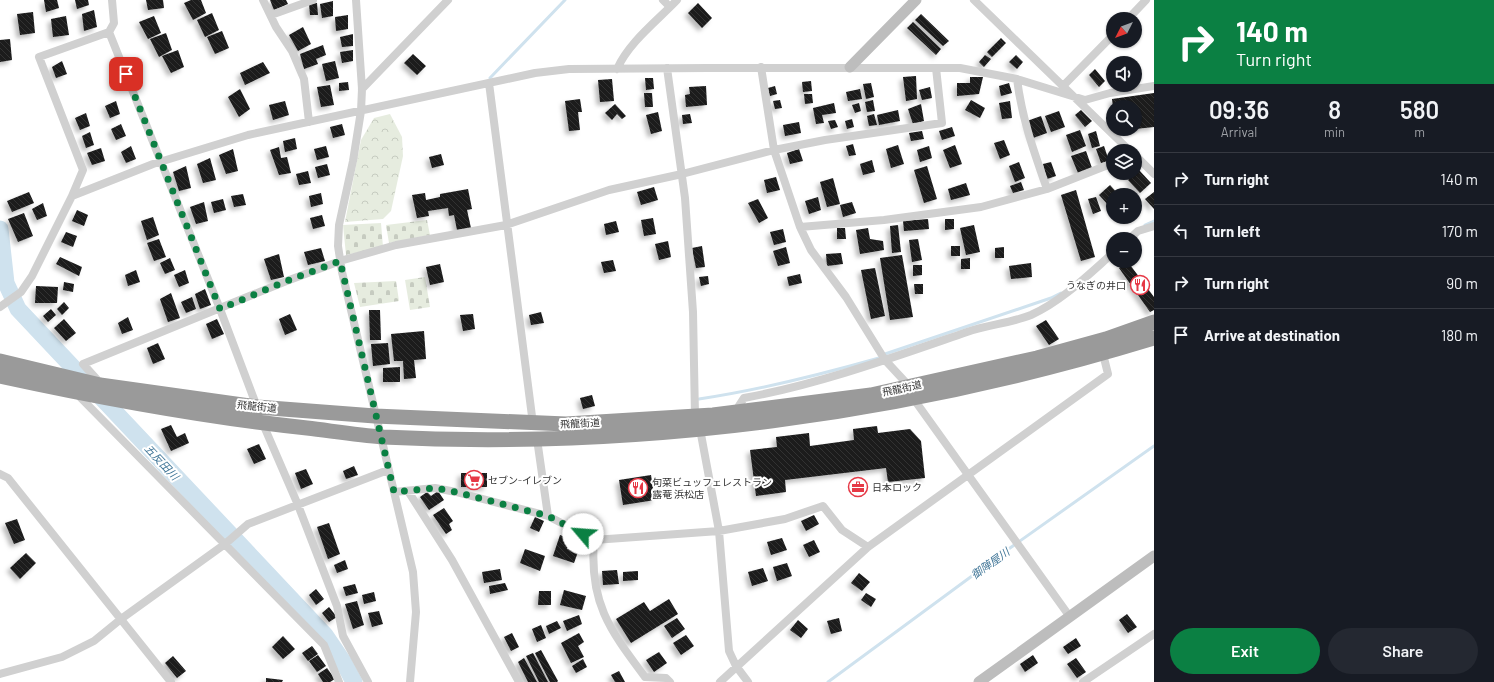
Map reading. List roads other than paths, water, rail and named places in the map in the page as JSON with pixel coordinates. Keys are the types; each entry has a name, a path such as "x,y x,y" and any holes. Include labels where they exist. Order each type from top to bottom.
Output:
{"highway":[{"name":"飛龍街道","path":"0,376 116,400 263,424 381,436 537,439 697,422 863,408 912,392 1106,339 1154,322"},
{"name":"飛龍街道","path":"0,361 101,385 257,407 375,416 533,424 697,422 735,413 871,395 912,392 1003,379 1103,354 1154,338"}],"street":[{"path":"2,306 21,292 32,276 72,196 83,170 39,56 109,32 114,23 112,0"},
{"path":"263,0 276,27 292,51 304,79 309,122"},
{"path":"271,15 313,0"},
{"path":"356,0 362,89 361,111 340,225 338,246 340,261 375,416 413,572 416,612 410,682"},
{"path":"362,89 448,0"},
{"path":"663,0 670,7"},
{"path":"617,69 621,59 677,0"},
{"path":"850,67 916,0"},
{"path":"974,0 1123,144"},
{"path":"1135,12 1146,0"},
{"path":"109,32 162,162 257,407"},
{"path":"1063,86 1106,42"},
{"path":"72,196 162,162 248,135 535,73 569,69 761,67 960,68 1017,79 1085,100 1110,93 1154,86"},
{"path":"761,67 774,150 800,227 811,250 846,297 885,360 912,392 968,474 1070,617"},
{"path":"667,68 682,174 693,312 697,422 719,531 729,651 736,666 748,682"},
{"path":"101,385 83,364 284,282 340,261 396,245 506,225 609,190 682,174 774,150 825,140 942,124 936,68"},
{"path":"1017,79 1021,109 1026,128 1047,189"},
{"path":"489,83 506,225 518,302 533,424"},
{"path":"1142,162 1154,174"},
{"path":"800,227 884,220 981,207 1047,189 1106,166"},
{"path":"1137,232 1154,226"},
{"path":"735,413 744,398 772,393 885,360 977,329 1031,314 1066,294 1106,259"},
{"path":"720,682 868,547 1108,374 1103,354"},
{"path":"78,393 324,645 339,682"},
{"path":"263,424 298,505 337,606 343,636 368,682"},
{"path":"537,439 548,516"},
{"path":"0,674 62,657 94,641 121,619 226,543 248,524 388,470"},
{"path":"0,474 8,478 171,682"},
{"path":"394,492 436,488 548,516 594,540 719,531 785,519 823,506 842,530 868,547"},
{"path":"408,490 452,560 519,682"},
{"path":"594,540 592,564 595,586 606,618 618,640 645,677 666,678 670,682"},
{"path":"979,682 1154,556"},
{"path":"1083,682 1154,634"}],"waterway":[{"path":"490,78 565,0"},
{"path":"1145,225 1154,221"},
{"name":"五反田川","path":"0,229 6,283 18,309 325,635 344,663 354,682"},
{"path":"885,354 1051,298 1061,293"},
{"path":"699,399 789,382 879,358"},
{"name":"御陣屋川","path":"828,682 1010,548 1154,446"}],"place":[{"name":"うなぎの井口","path":"1140,285"},
{"name":"セブン-イレブン","path":"474,480"},
{"name":"日本ロック","path":"858,487"},
{"name":"旬菜ビュッフェレストラン 露菴 浜松店","path":"638,488"}]}
